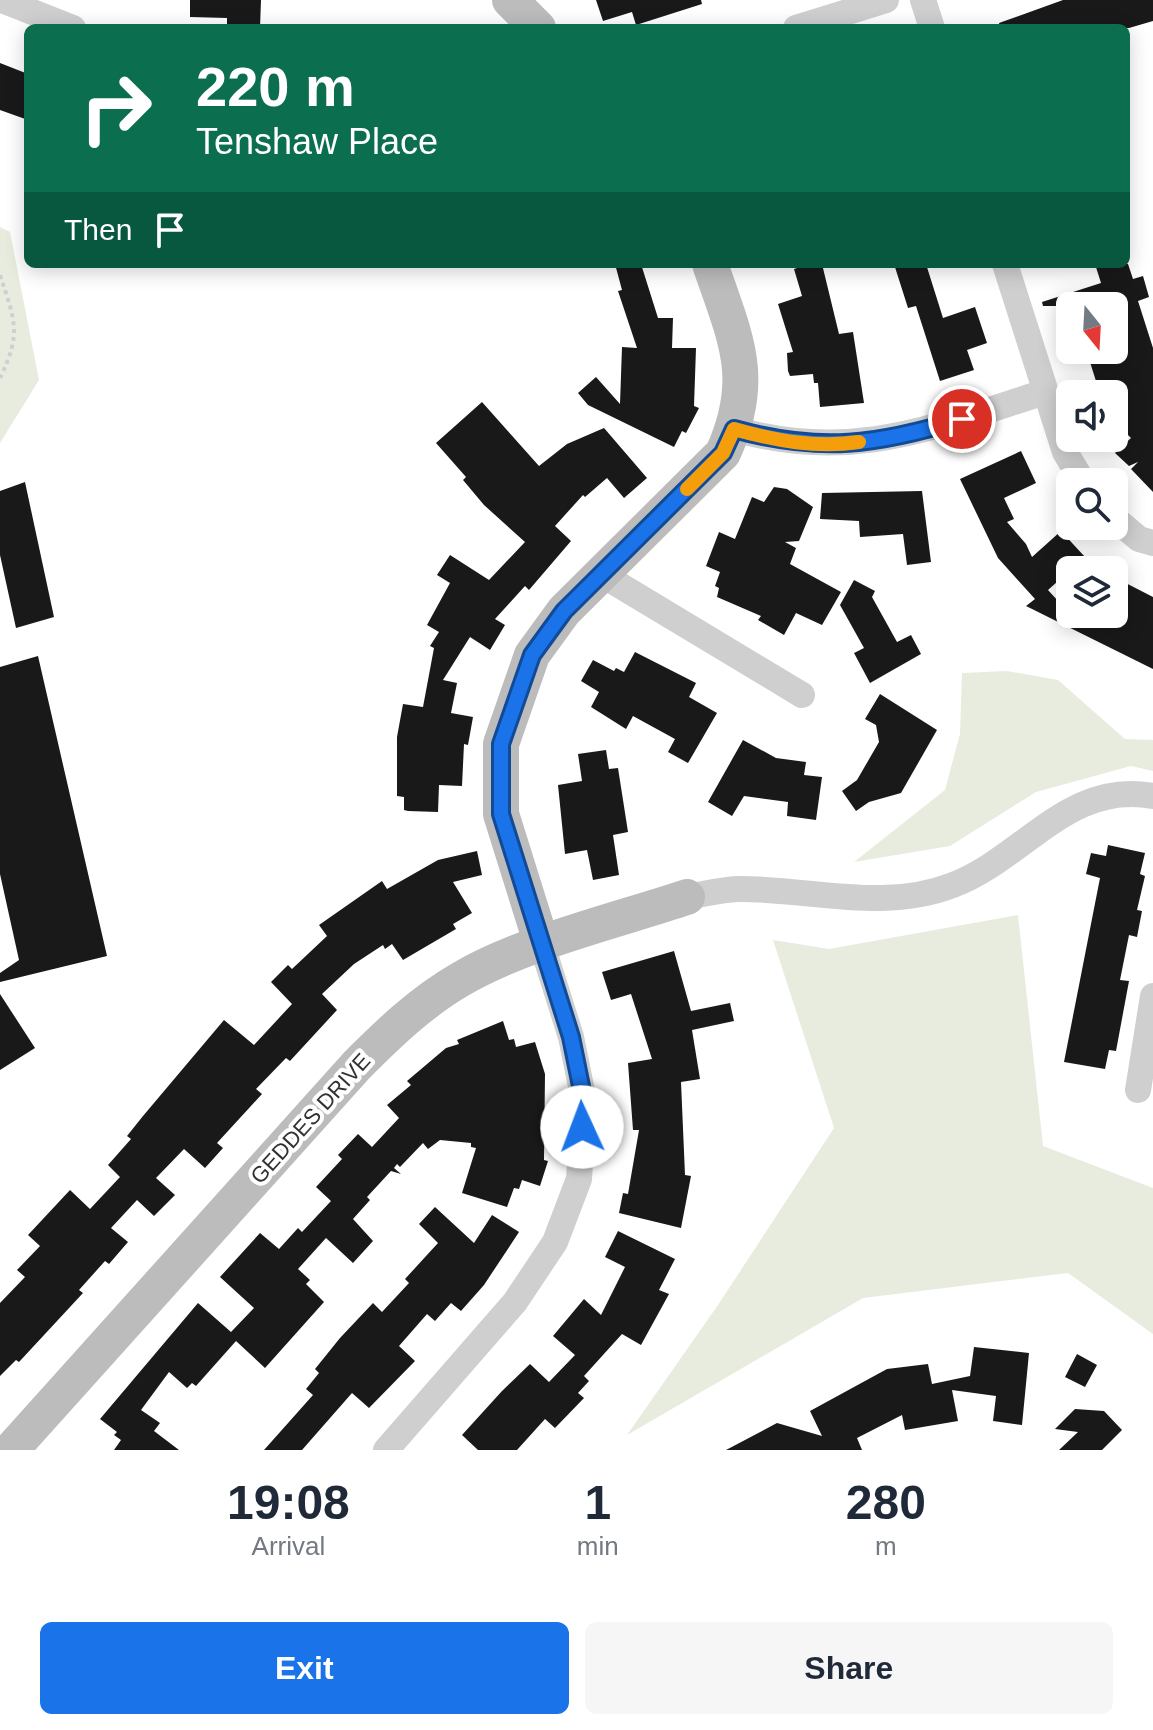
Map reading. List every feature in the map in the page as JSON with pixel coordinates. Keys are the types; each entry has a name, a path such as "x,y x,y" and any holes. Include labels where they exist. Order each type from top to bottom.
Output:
{"street":[{"path":"2,0 63,24"},
{"path":"510,0 534,24"},
{"path":"809,24 886,0"},
{"path":"923,0 931,24"},
{"path":"386,1450 515,1302 555,1242 579,1179 584,1101 571,1037 501,814 501,744 532,655 564,611 723,453 734,429 742,402 740,353 711,268"},
{"path":"1006,268 1065,452 1075,468"},
{"path":"734,429 776,441 833,445 906,436 1045,392"},
{"path":"1128,530 1139,539 1153,543"},
{"path":"601,574 802,695"},
{"path":"687,897 739,889 877,901 951,886 1001,862 1055,817 1090,799 1134,793 1153,796"},
{"name":"GEDDES DRIVE","path":"12,1445 357,1065 403,1019 462,978 542,945 687,897"},
{"path":"1138,1090 1153,996"}],"path":[{"path":"0,275 12,312 15,347 0,378"}],"shaded area":[{"path":"0,227 10,232 39,380 0,443"},
{"path":"1007,671 1058,680 1125,739 1153,740 1153,771 1131,766 1036,792 950,846 854,862 945,790 960,734 962,673"},
{"path":"1018,915 1043,1146 1153,1188 1153,1334 1068,1273 863,1298 627,1435 718,1305 834,1128 773,940 829,949"}],"building":[{"path":"190,0 261,0 260,24 227,24 227,18 190,17"},
{"path":"596,0 701,0 702,4 639,24 636,24 632,12 603,21"},
{"path":"1063,0 1153,0 1153,21 1130,28 1130,24 999,23"},
{"path":"0,63 24,72 24,119 0,110"},
{"path":"616,268 642,268 658,318 673,318 672,348 696,348 694,406 699,408 686,433 682,431 674,447 588,405 578,393 596,377 620,404 622,347 637,348 618,291 622,290"},
{"path":"823,268 839,334 853,332 864,403 820,407 818,383 814,383 813,374 790,376 787,353 793,352 778,304 802,296 794,269"},
{"path":"895,268 927,268 943,318 975,307 987,343 967,350 974,370 940,381 916,306 908,308"},
{"path":"1096,268 1129,268 1133,279 1143,276 1149,297 1138,301 1153,348 1153,492 1131,469 1138,462 1129,466 1115,453 1128,452 1131,438 1128,435 1128,380 1096,380 1091,364 1128,364 1128,292 1073,292 1101,283"},
{"path":"1056,297 1056,306 1043,306 1042,302"},
{"path":"482,402 539,466 567,444 604,428 647,478 624,498 607,478 585,497 583,495 555,526 571,541 529,590 525,586 495,619 505,625 490,650 470,637 443,680 457,683 451,713 473,717 468,745 464,744 462,786 439,785 438,812 408,811 404,810 404,797 397,796 397,737 403,704 423,707 434,648 430,646 439,632 427,625 450,583 437,575 450,555 489,580 525,542 484,505 463,480 466,477 436,443"},
{"path":"1021,451 1036,483 1004,498 1014,519 1007,522 1026,544 1032,557 1056,535 1056,540 1069,540 1084,556 1056,556 1056,583 1048,590 1056,599 1056,621 1026,606 1035,599 998,558 960,479"},
{"path":"25,482 54,617 16,628 0,555 0,491"},
{"path":"774,487 787,489 813,507 799,541 785,542 796,548 790,564 841,592 822,625 796,613 784,635 758,620 761,616 717,597 719,588 715,586 720,572 706,566 719,532 735,539 752,497 764,502"},
{"path":"922,491 931,562 907,565 903,534 860,537 859,521 820,519 822,493"},
{"path":"854,580 875,591 872,597 897,642 911,635 921,654 870,683 854,653 864,648 840,605"},
{"path":"1128,584 1153,597 1153,669 1070,628 1128,628"},
{"path":"635,652 696,683 689,697 717,713 688,763 668,752 675,739 633,716 626,729 591,707 599,692 581,681 593,660 614,671 616,668 624,672"},
{"path":"38,656 107,956 0,982 0,973 19,960 0,874 0,667"},
{"path":"880,694 937,730 901,793 869,802 856,811 842,791 857,780 879,742 876,725 865,719"},
{"path":"743,740 776,758 806,762 804,775 822,777 816,820 787,816 788,802 744,796 732,816 708,802"},
{"path":"606,750 609,769 618,768 628,832 613,835 619,875 593,880 587,850 565,854 558,785 582,781 578,754"},
{"path":"1108,845 1145,853 1140,874 1145,876 1137,910 1142,911 1137,937 1129,935 1120,980 1129,981 1116,1051 1109,1050 1105,1069 1064,1062 1100,878 1086,874 1091,853 1106,856"},
{"path":"477,851 482,875 453,882 472,913 453,924 456,929 403,960 392,944 385,949 383,945 354,964 322,994 337,1010 290,1061 286,1058 256,1089 262,1094 217,1143 223,1148 205,1168 184,1149 156,1178 175,1195 154,1216 137,1200 111,1228 128,1242 109,1264 105,1261 79,1290 83,1293 19,1362 16,1360 0,1376 0,1303 25,1277 17,1270 40,1246 28,1235 70,1190 90,1209 120,1177 108,1165 131,1139 127,1136 224,1020 254,1045 292,1004 271,982 288,965 292,969 327,936 319,925 382,881 387,889 438,860"},
{"path":"674,951 691,1011 730,1003 734,1021 692,1030 700,1079 681,1082 685,1175 691,1176 681,1228 619,1213 623,1193 628,1194 639,1130 633,1130 628,1063 652,1059 631,994 611,1000 602,972"},
{"path":"0,994 35,1048 0,1070"},
{"path":"503,1021 509,1040 514,1039 516,1047 535,1042 545,1074 544,1160 548,1161 540,1186 522,1180 519,1189 514,1188 507,1207 462,1193 476,1148 471,1147 471,1143 440,1140 428,1149 423,1143 400,1167 397,1164 394,1168 401,1174 391,1171 367,1197 370,1200 353,1219 373,1241 353,1263 326,1238 298,1269 310,1280 306,1284 324,1302 265,1368 236,1341 196,1386 192,1383 187,1388 169,1372 141,1410 160,1423 154,1431 179,1450 114,1450 121,1440 114,1435 117,1432 100,1419 198,1303 231,1332 254,1308 220,1277 260,1233 279,1249 298,1228 302,1232 331,1201 316,1187 342,1159 338,1155 358,1134 372,1147 399,1118 387,1105 411,1085 407,1081 446,1048 459,1044 457,1040"},
{"path":"435,1207 474,1243 492,1215 519,1232 484,1285 461,1311 451,1303 435,1321 427,1314 399,1346 415,1361 369,1408 352,1393 302,1450 264,1450 313,1395 306,1389 319,1373 315,1369 340,1338 373,1303 382,1312 409,1283 405,1279 438,1243 419,1224"},
{"path":"618,1231 675,1259 659,1290 669,1294 641,1345 622,1334 584,1376 589,1381 578,1393 584,1398 555,1428 545,1419 517,1450 478,1450 462,1435 502,1391 530,1364 549,1382 575,1355 553,1336 584,1299 601,1315 625,1267 605,1257"},
{"path":"974,1347 1029,1353 1022,1425 993,1421 996,1396 952,1390 958,1421 905,1430 902,1415 857,1438 862,1450 726,1450 777,1423 822,1436 810,1411 887,1369 928,1364 932,1384 970,1376"},
{"path":"1077,1354 1097,1365 1085,1387 1065,1377"},
{"path":"1075,1409 1104,1411 1122,1430 1102,1450 1059,1450 1078,1432 1055,1429"}],"slow traffic":[{"path":"687,489 723,453 734,429 776,441 833,445 859,442"}],"route":[{"path":"582,1127 584,1101 571,1037 501,814 501,744 532,655 564,611 723,453 734,429 776,441 833,445 906,436 962,419"}]}
